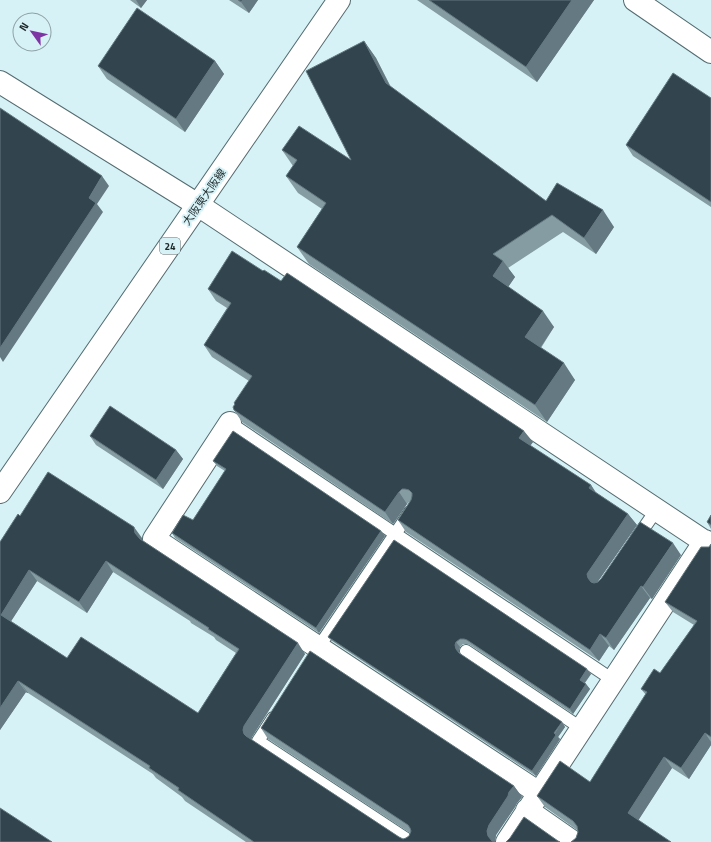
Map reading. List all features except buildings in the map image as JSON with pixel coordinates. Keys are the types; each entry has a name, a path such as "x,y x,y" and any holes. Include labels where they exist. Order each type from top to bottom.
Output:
{"street":[{"path":"635,0 711,52"},
{"name":"大阪東大阪線","path":"0,492 198,205 335,1"},
{"path":"0,82 198,205 708,544 613,680 507,842"},
{"path":"230,423 154,539 314,654 533,802 573,842"}],"lane":[{"path":"230,423 613,680"},
{"path":"314,654 413,508"},
{"path":"630,548 657,509"},
{"path":"466,651 582,728"},
{"path":"280,708 258,741 411,842"}]}
